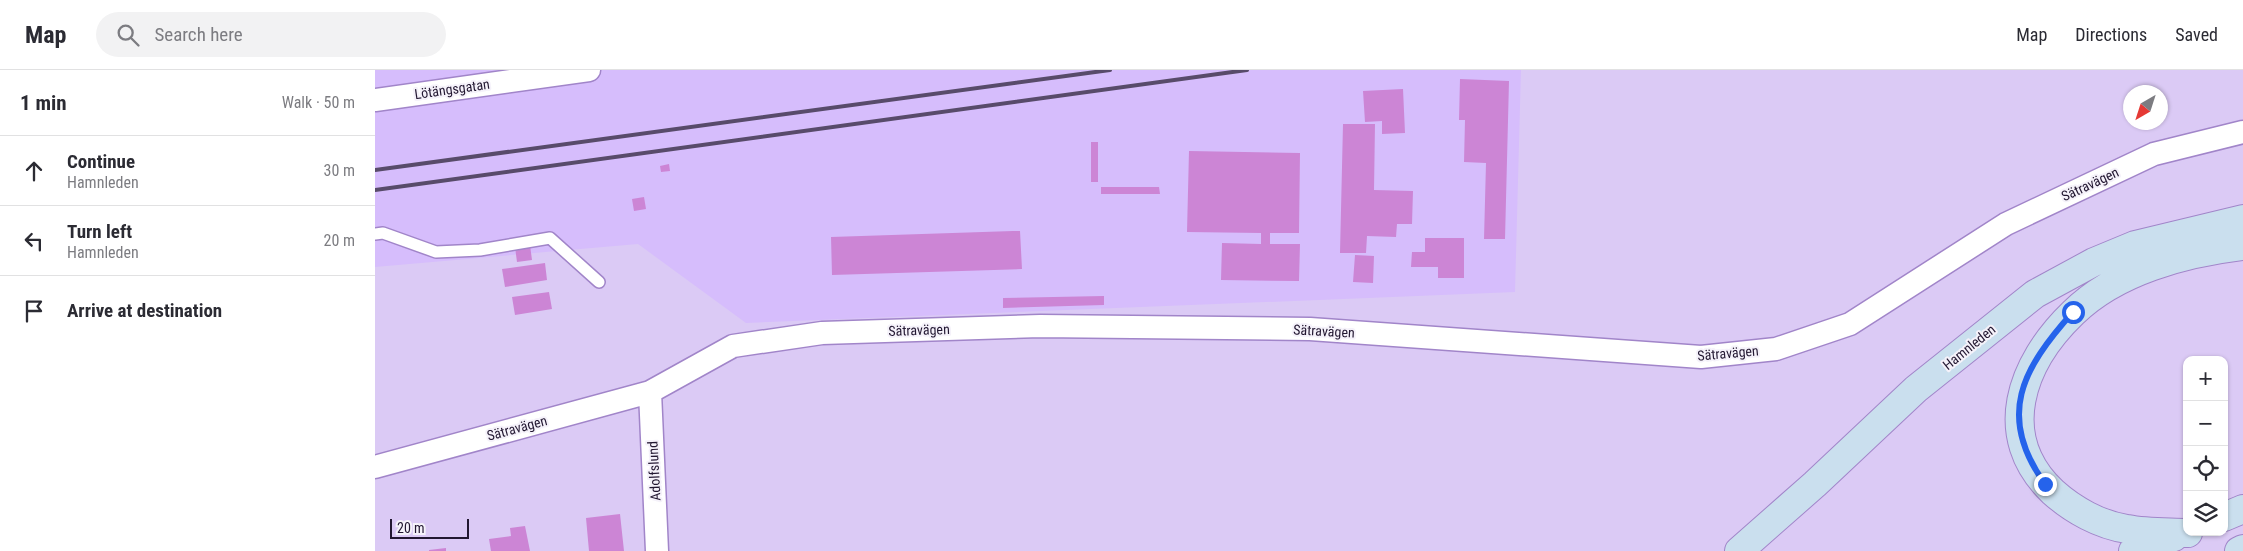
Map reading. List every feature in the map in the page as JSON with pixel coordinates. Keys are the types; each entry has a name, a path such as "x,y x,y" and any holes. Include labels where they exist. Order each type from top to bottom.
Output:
{"main road":[{"name":"Hamnleden","path":"1739,551 1815,484 1916,389 2035,294 2094,262 2135,245 2243,219"},
{"path":"2183,532 2127,529 2083,513 2063,501 2045,484 2024,450 2019,428 2024,386 2033,364 2052,336 2073,312 2093,296 2117,282 2151,268 2189,256 2243,246"},
{"path":"2228,515 2243,509"},
{"path":"2133,551 2183,534"},
{"path":"2239,551 2243,549"}],"street":[{"name":"Lötängsgatan","path":"375,100 589,70"},
{"name":"Sätravägen","path":"375,467 650,392 733,346 822,333 1040,326 1280,329 1320,330 1701,358 1776,348 1849,324 2006,224 2154,154 2243,132"},
{"name":"Adolfslund","path":"650,392 657,551"}],"lane":[{"path":"375,234 383,233 437,252 480,250 550,238 599,282"}],"shaded area":[{"path":"375,70 1521,70 1515,292 746,323 638,244 375,267"}],"building":[{"path":"1460,79 1509,81 1505,239 1484,239 1486,163 1464,162 1465,120 1459,120"},
{"path":"1403,89 1405,133 1382,134 1382,121 1365,122 1363,91"},
{"path":"1343,124 1375,124 1374,190 1413,191 1412,224 1397,224 1396,237 1367,236 1366,253 1340,253"},
{"path":"1091,142 1098,142 1098,182 1091,182"},
{"path":"1189,151 1300,153 1299,233 1270,233 1270,244 1300,244 1299,281 1221,280 1222,243 1261,244 1261,233 1187,232"},
{"path":"669,164 670,171 661,172 660,166"},
{"path":"1101,187 1159,187 1160,194 1101,194"},
{"path":"644,197 646,209 634,211 632,199"},
{"path":"1020,231 1022,269 832,275 831,237"},
{"path":"1425,238 1464,238 1464,278 1438,278 1438,267 1411,267 1412,252 1425,252"},
{"path":"530,245 532,260 517,262 515,247"},
{"path":"1355,255 1374,256 1373,283 1353,282"},
{"path":"545,263 547,280 505,287 502,269"},
{"path":"549,292 552,309 515,315 512,297"},
{"path":"1104,296 1104,305 1003,308 1003,298"},
{"path":"620,514 624,551 589,551 586,518"},
{"path":"525,526 530,551 491,551 489,539 511,536 510,528"},
{"path":"446,548 446,551 429,551 429,550"}],"railway":[{"path":"375,170 1110,70"},
{"path":"375,190 1247,70"}],"route":[{"path":"2045,484 2024,450 2019,428 2019,410 2024,386 2033,364 2052,336 2073,312"}]}
